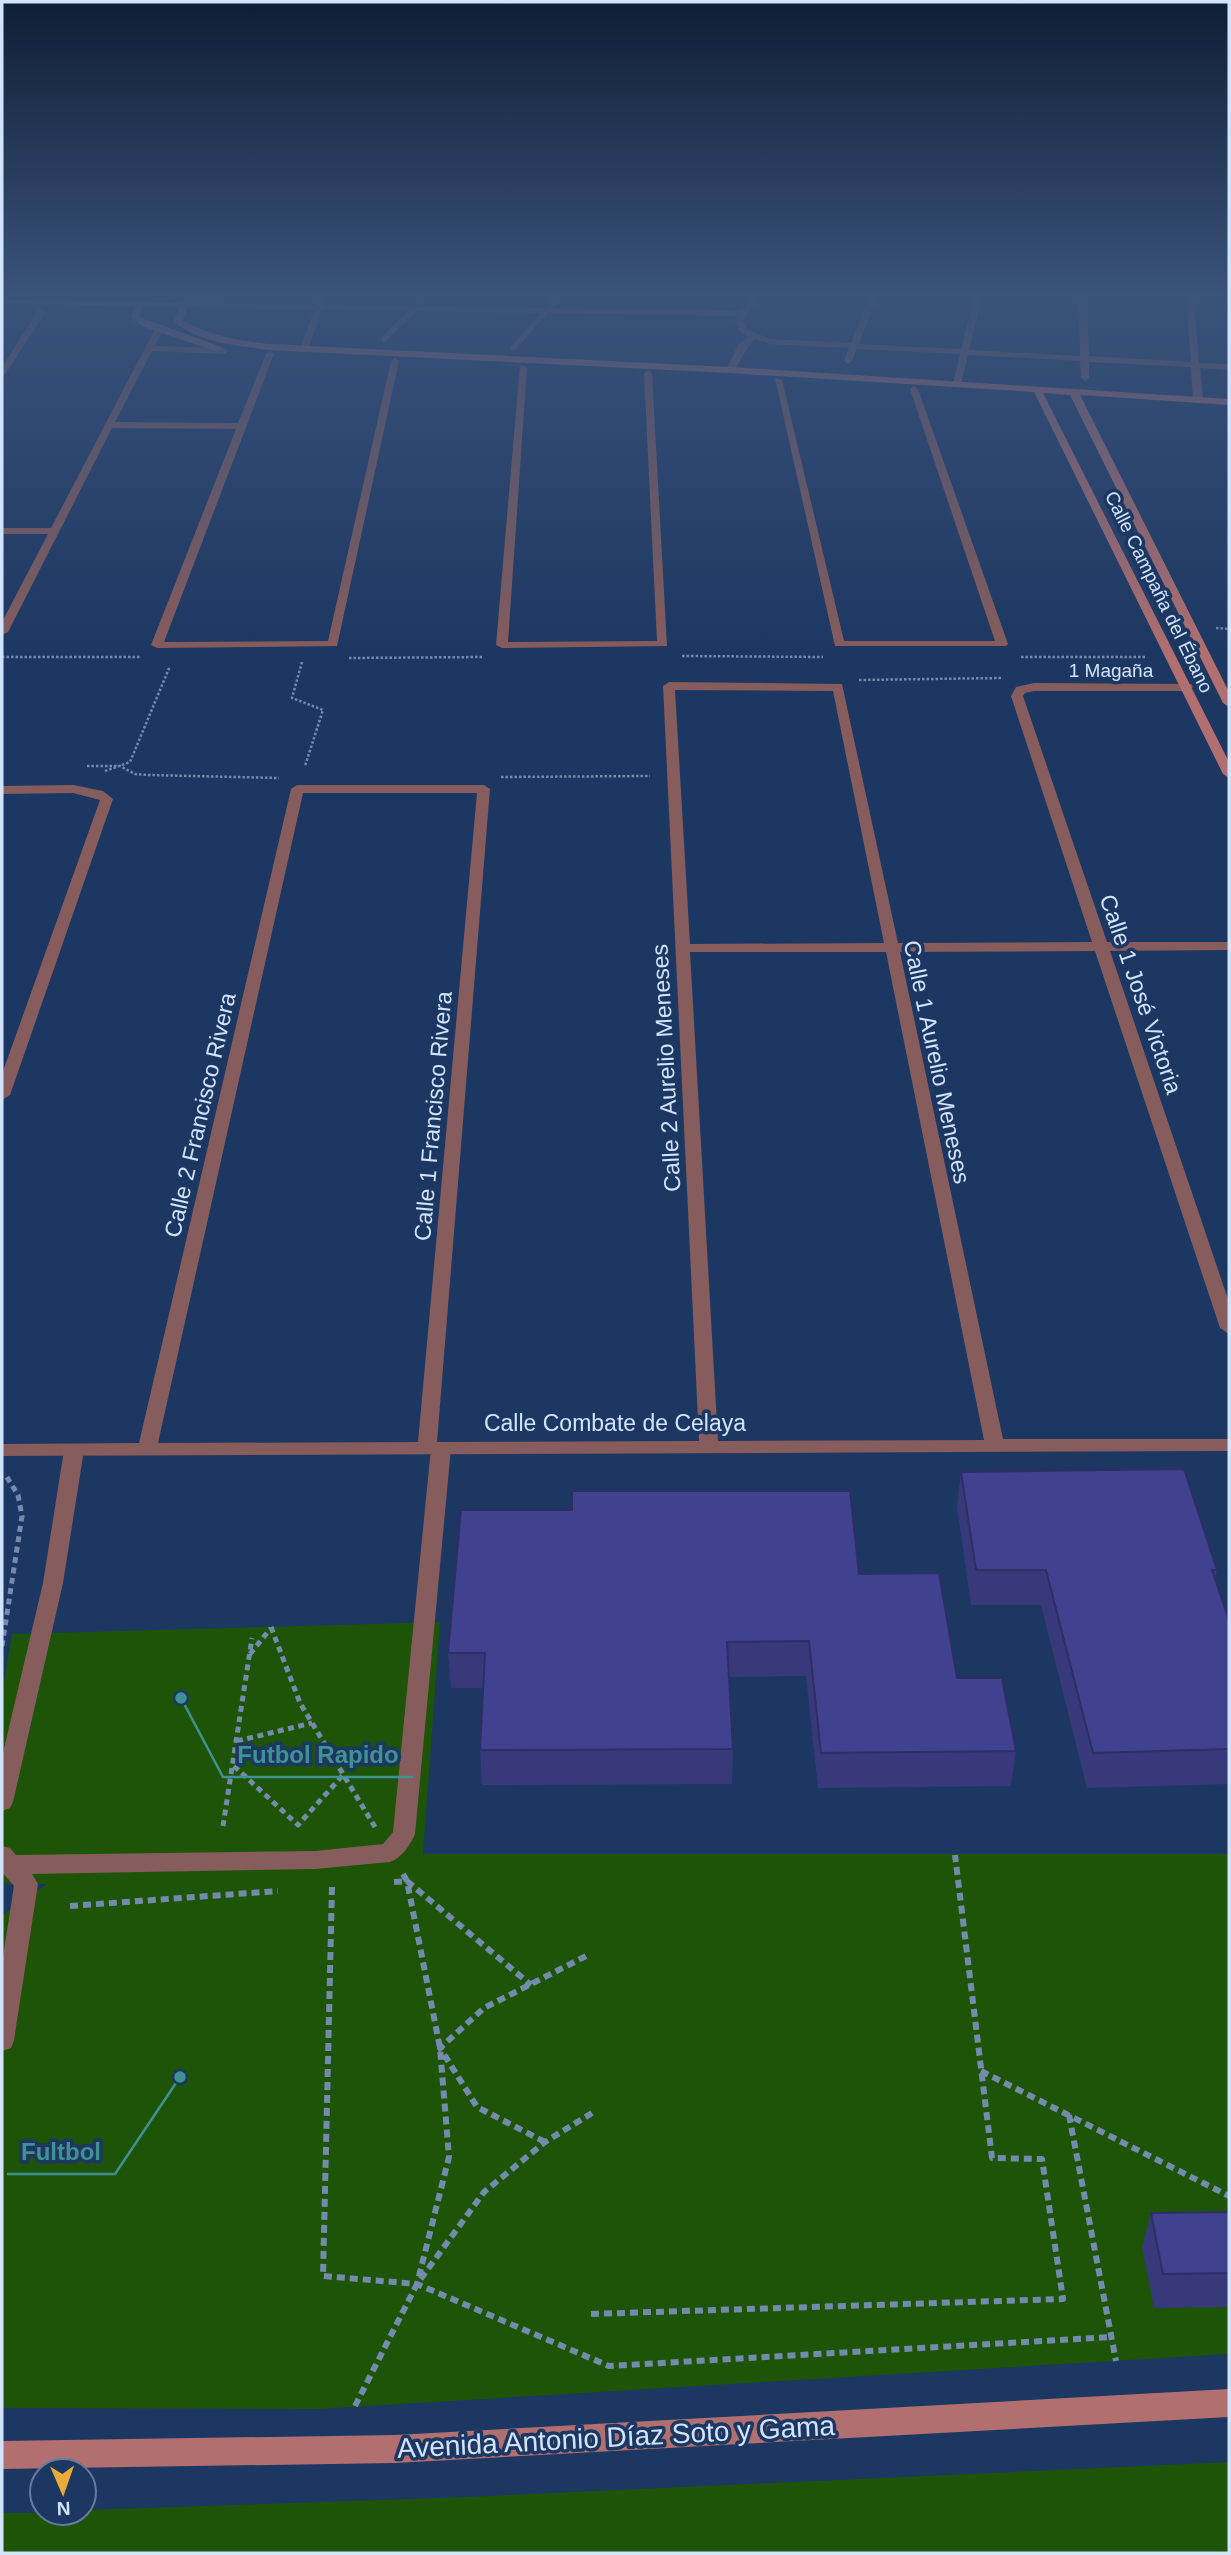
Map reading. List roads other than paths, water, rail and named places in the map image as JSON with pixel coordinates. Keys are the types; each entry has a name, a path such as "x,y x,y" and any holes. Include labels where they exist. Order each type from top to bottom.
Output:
{"street":[{"path":"2,632 113,415"},
{"path":"245,415 157,645 176,652 333,644 383,415"},
{"path":"519,415 502,645 663,644 650,415"},
{"path":"786,415 839,644 1000,644 923,415"},
{"name":"Calle Campaña del Ébano","path":"1057,415 1229,774"},
{"name":"Calle Campaña del Ébano","path":"1082,415 1229,704"},
{"path":"108,425 241,426"},
{"path":"2,531 53,531"},
{"name":"Calle 1 Aurelio Meneses","path":"669,686 838,687 995,1446"},
{"name":"Calle 2 Aurelio Meneses","path":"669,686 709,1447"},
{"name":"1 Magaña","path":"1034,687 1187,687"},
{"name":"Calle 1 José Victoria","path":"1034,687 1020,690 1017,696 1229,1328"},
{"name":"Calle 1 Francisco Rivera","path":"6,1860 315,1860 390,1853 404,1834 484,789 297,789"},
{"name":"Calle 2 Francisco Rivera","path":"147,1450 297,789"},
{"path":"2,790 84,790 101,792 107,799 2,1095"},
{"path":"682,948 1229,946"},
{"name":"Calle Combate de Celaya","path":"2,1450 1229,1445"},
{"path":"2,1802 68,1508 74,1450"},
{"path":"2,2040 26,1884 6,1860"},
{"name":"Avenida Antonio Díaz Soto y Gama","path":"2,2455 395,2449 1229,2403"}],"place":[{"name":"Futbol Rapido","path":"181,1698"},
{"name":"Fultbol","path":"180,2077"}]}
